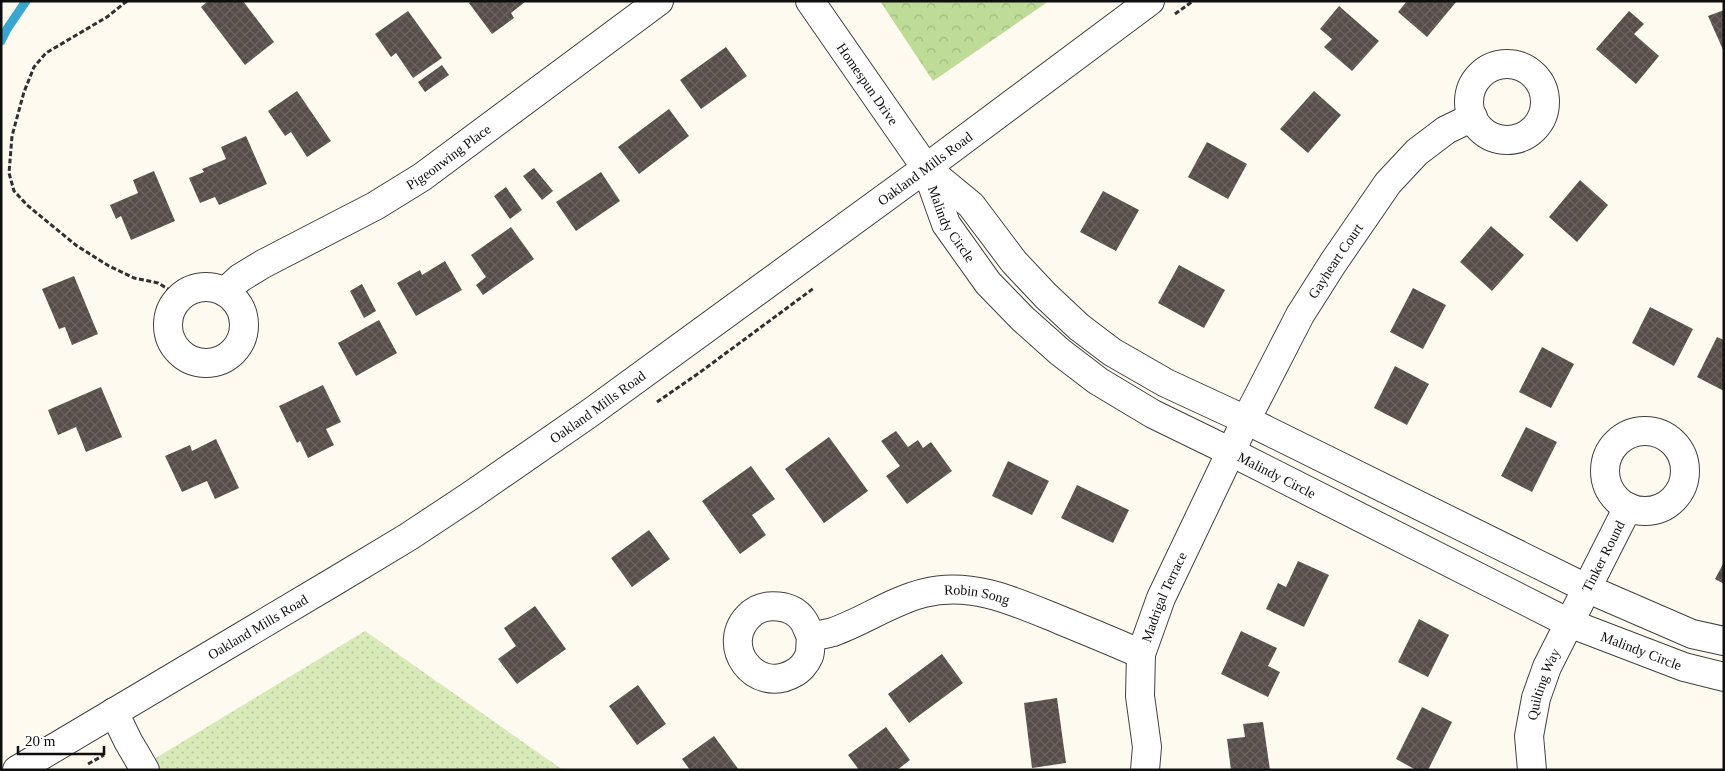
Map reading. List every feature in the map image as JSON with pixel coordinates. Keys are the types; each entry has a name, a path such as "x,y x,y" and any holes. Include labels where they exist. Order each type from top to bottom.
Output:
{"street":[{"name":"Pigeonwing Place","path":"225,292 240,278 263,264 375,206 422,177 659,1"},
{"name":"Homespun Drive","path":"810,1 926,168"},
{"name":"Oakland Mills Road","path":"17,770 400,542 470,496 590,413 926,168 1150,1"},
{"name":"Gayheart Court","path":"1238,436 1300,315 1388,183 1417,152 1431,141 1446,130 1473,117"},
{"name":"Malindy Circle","path":"926,168 946,224 988,282 1023,319 1060,352 1098,381 1152,414 1238,436 1578,605 1684,667 1724,677"},
{"path":"204,286 214,287 225,292 235,300 241,309 244,320 242,335 234,351 220,360 206,363 189,359 178,352 170,339 167,325 171,308 180,296 194,288 204,286"},
{"name":"Malindy Circle","path":"1238,436 1578,605 1724,641"},
{"name":"Madrigal Terrace","path":"1145,770 1146,747 1140,696 1141,654 1161,598 1238,436"},
{"name":"Tinker Round","path":"1578,605 1628,507"},
{"name":"Robin Song","path":"811,637 833,632 894,603 924,593 966,589 993,595 1019,604 1141,654"},
{"name":"Quilting Way","path":"1532,770 1529,736 1536,698 1547,667 1578,605"},
{"path":"114,712 145,770"}],"path":[{"path":"127,1 107,17 46,53 34,67 24,92 12,136 10,173 14,190 27,205 77,246 109,266 134,278 158,282 180,296"}],"green space":[{"path":"880,1 1049,1 933,81"},
{"path":"365,631 563,770 136,770"}],"building":[{"path":"208,1 243,1 274,42 245,65 201,7"},
{"path":"471,1 526,1 511,13 514,18 492,34 469,3"},
{"path":"1407,1 1457,1 1427,37 1398,12"},
{"path":"1339,6 1379,41 1352,71 1324,47 1332,39 1320,29"},
{"path":"1724,10 1724,52 1708,16"},
{"path":"408,11 442,58 413,78 396,53 391,57 375,34"},
{"path":"1629,11 1644,24 1634,34 1659,56 1636,84 1596,49"},
{"path":"726,47 747,76 701,109 680,80"},
{"path":"442,65 449,75 425,92 418,82"},
{"path":"297,91 331,141 307,157 291,132 285,136 268,111"},
{"path":"1314,91 1341,115 1308,153 1280,129"},
{"path":"669,109 689,136 639,174 618,147"},
{"path":"246,136 267,184 219,205 215,197 200,203 189,178 204,172 202,169 226,159 221,147"},
{"path":"1207,142 1247,164 1228,199 1188,177"},
{"path":"534,168 553,191 542,200 523,176"},
{"path":"154,171 175,221 131,240 121,216 116,219 110,205 138,193 133,180"},
{"path":"601,172 620,201 576,231 556,202"},
{"path":"1580,180 1608,205 1577,242 1549,217"},
{"path":"506,187 522,210 510,219 494,196"},
{"path":"1103,191 1139,210 1116,251 1080,232"},
{"path":"1491,226 1524,255 1492,291 1460,262"},
{"path":"511,227 534,259 483,295 476,285 486,277 471,255"},
{"path":"445,261 462,290 416,316 397,283 420,270 422,275"},
{"path":"1179,265 1225,290 1204,328 1158,303"},
{"path":"74,276 98,334 72,345 65,327 59,329 42,289"},
{"path":"362,284 376,311 364,318 350,291"},
{"path":"1413,288 1446,305 1423,349 1390,332"},
{"path":"1650,307 1693,329 1674,366 1632,343"},
{"path":"379,320 397,353 356,376 338,343"},
{"path":"1717,337 1724,340 1724,391 1697,377"},
{"path":"1542,347 1574,364 1551,408 1519,392"},
{"path":"1395,366 1429,384 1407,425 1374,408"},
{"path":"323,385 341,422 326,429 334,445 308,458 300,441 297,443 279,406"},
{"path":"101,387 122,437 86,452 76,427 58,435 48,410"},
{"path":"1526,427 1557,442 1532,492 1501,476"},
{"path":"896,431 908,447 918,440 923,448 931,442 952,471 907,504 886,476 900,466 881,441"},
{"path":"829,437 868,491 824,523 785,469"},
{"path":"216,439 239,488 215,499 207,481 182,492 165,456 190,445 192,451"},
{"path":"1008,461 1049,481 1032,515 992,496"},
{"path":"751,466 775,499 752,515 766,535 740,554 702,501"},
{"path":"1077,485 1129,510 1113,543 1061,518"},
{"path":"649,530 670,559 632,587 611,558"},
{"path":"1298,561 1329,575 1304,627 1266,609 1278,583 1286,587"},
{"path":"1724,562 1724,584 1715,579"},
{"path":"535,606 566,649 517,684 498,659 516,646 504,628"},
{"path":"1419,619 1449,635 1428,677 1398,662"},
{"path":"1241,631 1277,648 1268,666 1280,672 1268,697 1221,674"},
{"path":"942,654 963,683 909,723 888,694"},
{"path":"638,685 666,724 637,745 609,706"},
{"path":"1057,698 1066,763 1032,768 1024,703"},
{"path":"1422,707 1452,722 1428,770 1416,770 1396,759"},
{"path":"1263,722 1270,770 1231,770 1227,739 1245,737 1243,724"},
{"path":"886,727 910,760 897,770 859,770 848,755"},
{"path":"714,736 739,770 690,770 682,759"}],"waterway":[{"path":"1,41 26,1"}]}
